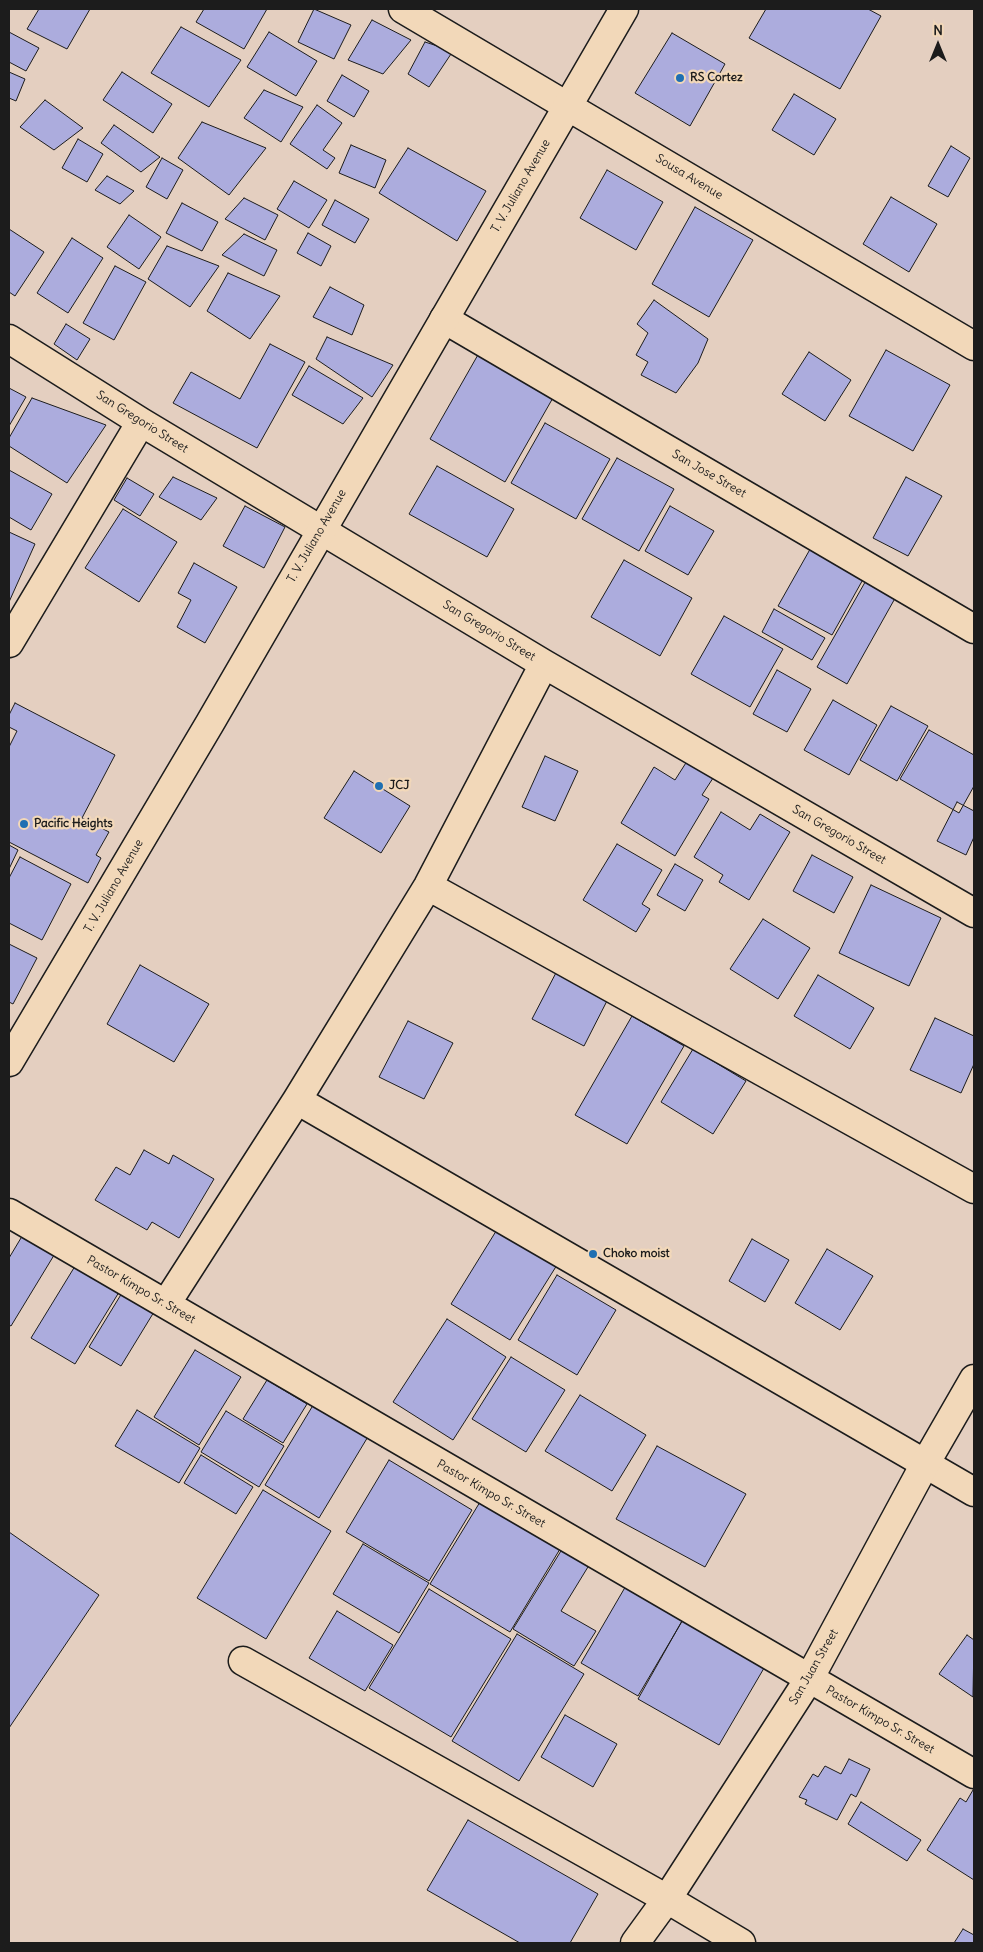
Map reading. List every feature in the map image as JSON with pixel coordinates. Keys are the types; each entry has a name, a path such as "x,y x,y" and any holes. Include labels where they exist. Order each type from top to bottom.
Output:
{"street":[{"name":"Sousa Avenue","path":"403,9 974,346"},
{"name":"T. V. Juliano Avenue","path":"9,1062 205,732 624,9"},
{"name":"San Jose Street","path":"444,319 974,630"},
{"name":"San Gregorio Street","path":"9,339 141,422 544,664 974,913"},
{"path":"9,643 141,422"},
{"path":"166,1304 297,1100 428,886 544,664"},
{"path":"428,886 974,1189"},
{"path":"297,1100 974,1492"},
{"name":"Pastor Kimpo Sr. Street","path":"9,1213 974,1774"},
{"name":"San Juan Street","path":"635,1943 667,1899 809,1679 925,1464 974,1379"},
{"path":"243,1661 667,1899 741,1943"}],"building":[{"path":"39,9 90,9 67,49 27,29"},
{"path":"204,9 267,9 244,49 196,22"},
{"path":"314,9 351,25 334,59 298,42"},
{"path":"766,9 868,9 881,16 840,89 749,38"},
{"path":"372,20 411,40 383,74 348,60"},
{"path":"181,27 241,60 209,107 151,73"},
{"path":"9,32 39,48 26,71 9,62"},
{"path":"269,32 317,61 296,96 247,67"},
{"name":"RS Cortez","path":"672,33 725,64 690,126 635,93"},
{"path":"425,42 453,51 429,87 408,74"},
{"path":"9,72 25,79 16,101 9,98"},
{"path":"122,72 172,104 153,133 103,100"},
{"path":"342,75 369,91 354,117 327,101"},
{"path":"264,90 303,107 281,142 244,118"},
{"path":"794,94 836,119 814,155 772,130"},
{"path":"45,100 83,128 54,150 20,127"},
{"path":"317,105 342,123 323,150 335,158 327,169 290,144"},
{"path":"202,122 266,148 229,195 178,158"},
{"path":"114,125 160,157 141,172 101,143"},
{"path":"78,139 103,154 87,182 62,168"},
{"path":"351,145 386,160 375,188 339,173"},
{"path":"951,146 970,158 948,197 928,186"},
{"path":"408,148 486,191 457,241 379,193"},
{"path":"162,158 183,170 167,199 146,187"},
{"path":"607,170 663,202 636,250 580,218"},
{"path":"107,176 134,191 120,204 95,190"},
{"path":"294,181 327,200 309,228 277,209"},
{"path":"891,197 937,224 909,272 863,244"},
{"path":"244,198 278,215 265,240 225,219"},
{"path":"335,200 369,219 355,243 322,225"},
{"path":"182,203 218,222 202,251 166,233"},
{"path":"695,207 753,240 709,317 652,284"},
{"path":"129,215 161,237 139,269 107,247"},
{"path":"9,229 44,252 15,296 9,292"},
{"path":"308,233 331,246 321,266 297,253"},
{"path":"244,234 277,250 264,276 222,255"},
{"path":"72,238 103,258 68,313 37,293"},
{"path":"167,246 219,266 190,307 148,279"},
{"path":"115,266 146,282 114,340 83,323"},
{"path":"228,273 280,296 250,339 207,311"},
{"path":"330,287 364,305 352,335 313,317"},
{"path":"654,300 708,339 698,363 676,393 641,375 648,362 636,355 648,333 637,324"},
{"path":"66,324 90,339 77,360 54,344"},
{"path":"327,337 393,365 372,397 316,359"},
{"path":"270,344 305,362 257,448 173,403 191,372 240,399"},
{"path":"886,350 950,385 913,451 849,416"},
{"path":"809,352 851,380 825,421 782,394"},
{"path":"479,353 554,396 505,482 430,439"},
{"path":"309,366 363,398 343,424 292,395"},
{"path":"9,388 26,397 9,426"},
{"path":"32,398 106,425 67,483 9,446 9,438"},
{"path":"545,423 610,459 576,519 511,483"},
{"path":"617,458 674,489 639,551 582,519"},
{"path":"437,466 514,509 487,557 409,514"},
{"path":"9,470 52,494 31,530 9,517"},
{"path":"173,477 217,498 201,520 159,497"},
{"path":"906,477 942,496 908,556 873,538"},
{"path":"127,478 154,494 140,516 114,500"},
{"path":"245,506 285,527 264,568 223,546"},
{"path":"670,506 714,531 688,575 645,551"},
{"path":"123,509 177,542 139,602 85,568"},
{"path":"9,532 35,544 9,602"},
{"path":"813,544 866,574 832,635 778,606"},
{"path":"624,560 692,598 660,656 591,617"},
{"path":"194,563 237,587 205,643 177,627 191,600 178,593"},
{"path":"868,577 898,593 847,684 817,667"},
{"path":"774,609 825,638 812,660 762,632"},
{"path":"724,616 783,649 750,707 691,674"},
{"path":"777,670 811,689 787,732 753,714"},
{"path":"833,700 877,725 849,775 804,750"},
{"path":"15,703 115,755 82,818 109,832 96,855 101,858 88,883 9,842 9,747 17,731 9,727 9,715"},
{"path":"891,706 928,726 897,781 860,760"},
{"path":"929,730 974,755 974,786 959,813 900,779"},
{"path":"691,755 717,772 702,795 709,799 675,856 621,823 654,767 675,780"},
{"path":"545,756 578,771 555,821 522,807"},
{"path":"354,771 410,806 381,853 324,818"},
{"path":"957,802 974,811 974,837 966,855 937,841"},
{"path":"721,812 750,830 760,814 790,832 749,900 719,882 723,875 694,857"},
{"path":"617,844 662,870 642,904 650,909 636,932 583,900"},
{"path":"9,845 18,850 9,869"},
{"path":"812,855 853,877 834,913 793,891"},
{"path":"20,857 71,884 42,940 9,923 9,878"},
{"path":"675,864 703,880 685,911 657,895"},
{"path":"871,885 941,918 909,986 839,953"},
{"path":"763,919 810,948 778,999 730,969"},
{"path":"9,944 37,958 13,1004 9,1002"},
{"path":"140,965 209,1004 174,1062 107,1024"},
{"path":"559,967 611,993 584,1046 532,1019"},
{"path":"818,975 874,1008 850,1049 794,1016"},
{"path":"632,1016 684,1046 627,1144 575,1115"},
{"path":"935,1018 974,1036 974,1064 961,1093 910,1070"},
{"path":"408,1021 453,1043 424,1099 379,1077"},
{"path":"693,1049 746,1081 713,1134 661,1102"},
{"path":"144,1150 169,1164 173,1155 214,1179 179,1238 152,1222 147,1230 95,1200 116,1167 130,1175"},
{"path":"27,1228 59,1247 11,1326 9,1325 9,1258"},
{"path":"498,1228 557,1265 510,1340 451,1304"},
{"path":"752,1239 789,1260 765,1302 729,1281"},
{"path":"827,1249 873,1276 840,1330 795,1303"},
{"path":"80,1258 124,1284 75,1364 31,1338"},
{"path":"557,1275 616,1310 577,1375 518,1340"},
{"path":"125,1288 157,1307 121,1366 89,1347"},
{"path":"447,1319 506,1357 453,1440 393,1402"},
{"path":"195,1350 241,1377 199,1445 154,1417"},
{"path":"511,1357 565,1390 526,1452 472,1419"},
{"path":"267,1380 307,1404 283,1443 243,1419"},
{"path":"580,1395 646,1435 612,1491 545,1451"},
{"path":"315,1402 369,1435 319,1518 265,1485"},
{"path":"137,1410 200,1448 179,1483 115,1446"},
{"path":"226,1411 284,1446 259,1487 201,1452"},
{"path":"657,1446 746,1494 705,1567 616,1519"},
{"path":"201,1455 253,1487 236,1514 184,1483"},
{"path":"389,1460 472,1510 429,1581 346,1532"},
{"path":"263,1490 331,1531 266,1639 197,1598"},
{"path":"480,1502 560,1549 510,1632 430,1584"},
{"path":"9,1532 99,1595 9,1728"},
{"path":"363,1544 429,1583 399,1633 333,1594"},
{"path":"564,1546 591,1562 561,1611 596,1631 574,1666 513,1629"},
{"path":"627,1584 684,1618 638,1696 581,1663"},
{"path":"429,1589 511,1639 451,1737 369,1688"},
{"path":"337,1611 393,1645 365,1691 309,1658"},
{"path":"687,1612 767,1663 719,1745 638,1699"},
{"path":"517,1634 584,1674 519,1781 452,1741"},
{"path":"967,1635 974,1640 973,1697 939,1674"},
{"path":"565,1715 617,1744 593,1787 541,1757"},
{"path":"849,1759 870,1769 856,1797 851,1794 837,1820 805,1804 807,1800 799,1797 813,1774 818,1777 825,1766 841,1774"},
{"path":"973,1790 974,1880 927,1850 960,1798 966,1802"},
{"path":"861,1802 921,1840 907,1861 848,1824"},
{"path":"468,1820 598,1894 570,1943 520,1943 427,1890"},
{"path":"963,1929 974,1935 974,1943 954,1943"}],"place":[{"name":"RS Cortez","path":"680,78"},
{"name":"JCJ","path":"379,786"},
{"name":"Pacific Heights","path":"24,824"},
{"name":"Choko moist","path":"593,1254"}]}
